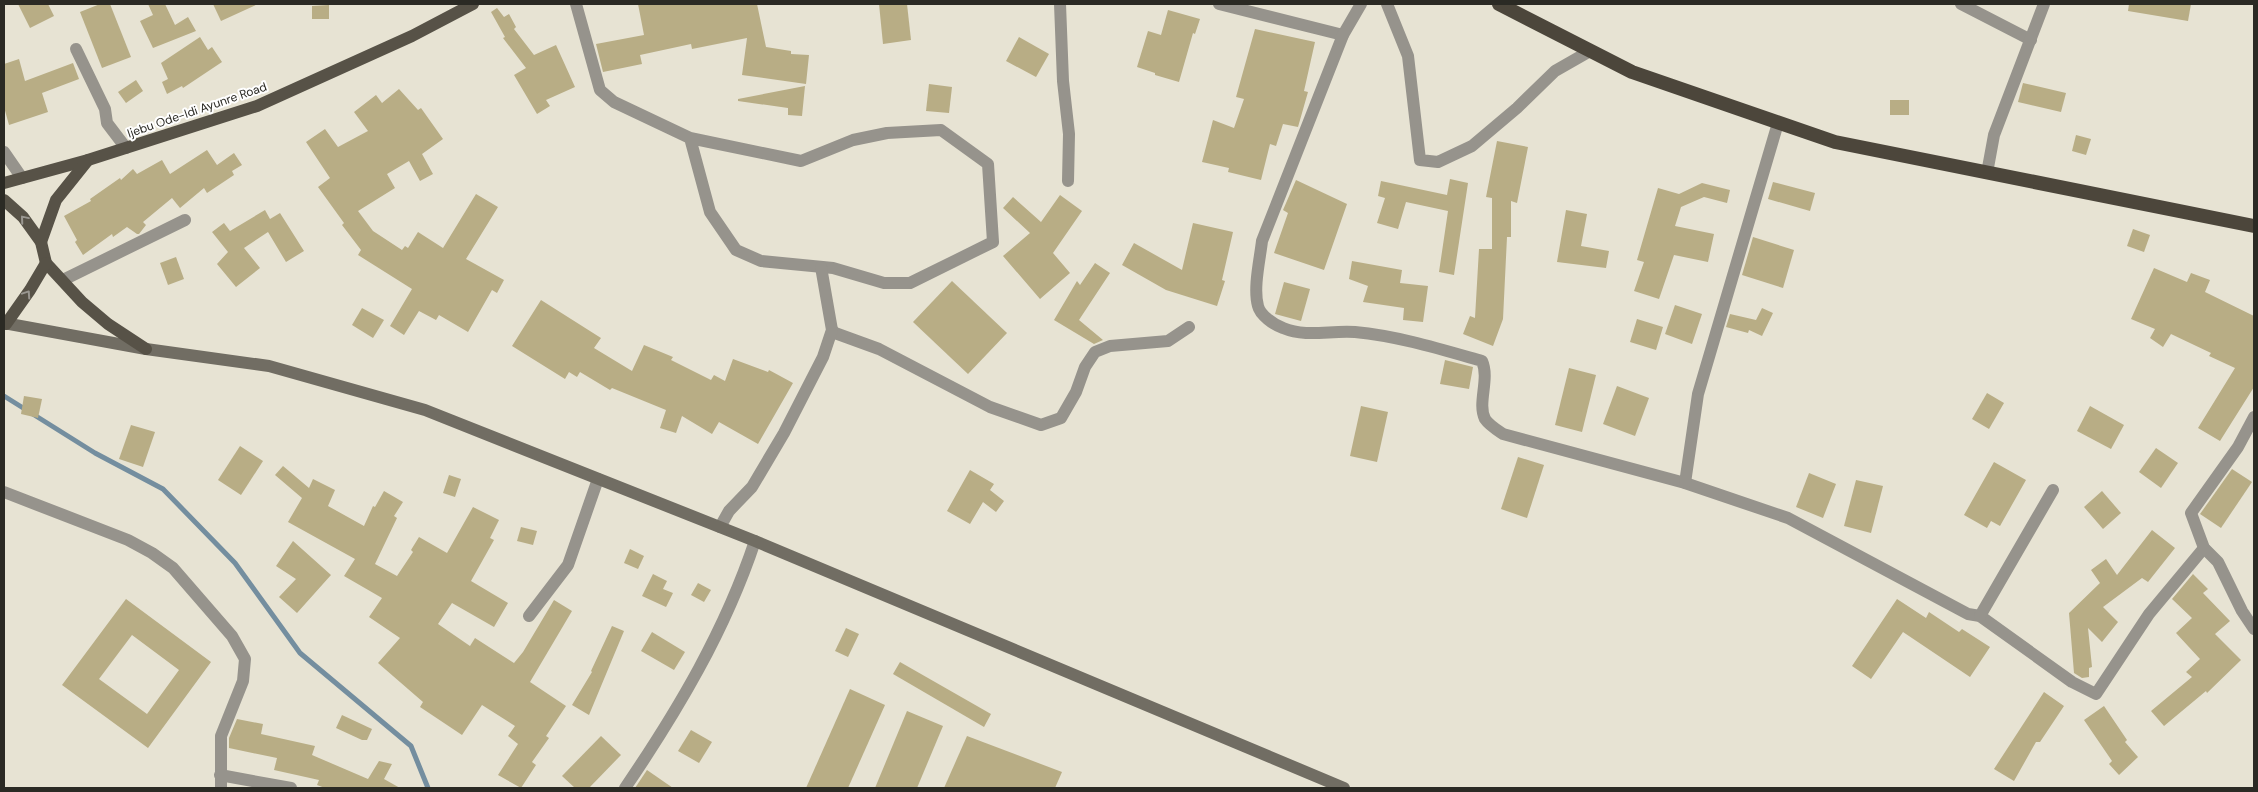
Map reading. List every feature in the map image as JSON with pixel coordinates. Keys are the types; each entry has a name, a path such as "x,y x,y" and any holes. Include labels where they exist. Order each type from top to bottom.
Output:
{"highway":[{"path":"1498,4 1632,72 1835,142 2254,226"}],"main road":[{"name":"Ijebu Ode-Idi Ayunre Road","path":"4,183 88,160 257,106 412,36 473,4"},
{"path":"41,242 56,200 88,160"},
{"path":"4,200 23,217 41,242 46,263 82,302 108,324 146,349"},
{"path":"46,263 30,290 5,323 146,349 269,366 416,408 755,541 1344,788"}],"street":[{"path":"576,4 600,90 614,102 690,138 801,161 853,140 887,133 941,130 988,164 993,242 910,283 884,283 833,268 761,260 736,250 710,212 690,138"},
{"path":"1060,4 1063,81 1069,134 1068,181"},
{"path":"1219,4 1343,35"},
{"path":"1361,4 1343,35 1262,241 1258,277 1258,307 1268,320 1282,328 1296,332 1320,334 1353,332 1392,337 1482,361 1485,374 1484,417 1488,423 1502,434 1685,483 1788,518 1968,614 1980,616 2072,682 2096,694 2149,614 2204,548"},
{"path":"1387,4 1408,56 1420,160 1438,162 1472,146 1517,108 1554,71 1590,51"},
{"path":"1962,4 2031,40"},
{"path":"1986,173 1994,135 2044,4"},
{"path":"76,50 106,109 107,123 126,148"},
{"path":"1685,483 1698,394 1778,123"},
{"path":"4,152 22,178"},
{"path":"63,280 185,220"},
{"path":"720,527 729,511 752,487 784,432 823,357 832,330 820,267"},
{"path":"832,330 835,333 879,349 990,407 1041,425 1061,418 1076,392 1085,367 1095,352 1110,346 1168,341 1189,327"},
{"path":"2254,417 2238,447 2191,513 2204,548 2218,562 2242,611 2254,629"},
{"path":"529,616 568,565 598,479"},
{"path":"1980,616 2054,490"},
{"path":"4,492 128,540 152,553 173,568 232,636 245,659 244,674 221,736 221,788"},
{"path":"625,788 666,728 708,654 740,586 755,541"},
{"path":"220,774 291,788"}],"building":[{"path":"18,4 48,4 54,16 30,28"},
{"path":"100,4 110,4 131,57 102,68 80,12"},
{"path":"148,4 165,4 175,25 188,17 196,31 153,48 140,21 153,15"},
{"path":"213,4 258,4 221,21"},
{"path":"638,4 757,4 766,47 791,51 791,54 809,55 806,84 742,75 747,38 692,49 691,44 640,55 642,64 603,72 596,44 644,35"},
{"path":"879,4 907,4 911,40 883,44"},
{"path":"2129,4 2191,4 2188,21 2128,11"},
{"path":"329,5 329,19 312,19 312,6"},
{"path":"497,8 504,17 509,14 516,27 514,29 534,55 556,45 575,87 546,100 550,106 537,114 514,75 526,68 503,38 505,37 491,12"},
{"path":"1168,10 1200,19 1195,34 1193,33 1179,82 1137,67 1148,31 1161,35"},
{"path":"1255,29 1315,42 1304,91 1308,92 1298,127 1283,124 1276,146 1270,144 1261,180 1228,172 1229,168 1202,162 1213,120 1234,128 1244,99 1236,97"},
{"path":"200,37 208,50 212,47 222,62 183,88 182,86 167,94 162,82 168,79 161,63"},
{"path":"1019,37 1049,54 1036,77 1006,61"},
{"path":"19,59 25,81 73,63 79,79 42,93 48,112 9,125 4,107 4,64"},
{"path":"136,80 143,91 126,103 118,92"},
{"path":"2023,83 2066,93 2061,112 2018,102"},
{"path":"929,84 952,87 949,113 926,111"},
{"path":"805,86 802,116 788,115 788,108 738,101 738,99"},
{"path":"399,89 418,110 421,108 443,139 422,154 433,174 420,181 409,161 387,174 395,188 358,211 373,231 402,250 405,246 408,248 418,232 443,248 476,194 498,207 466,259 504,280 497,293 492,290 468,332 439,315 436,320 419,311 404,335 390,326 412,289 358,255 361,250 342,225 344,223 318,187 330,178 306,142 325,129 338,147 368,131 354,112 376,95 382,103"},
{"path":"1890,100 1909,100 1909,115 1890,115"},
{"path":"2076,135 2091,139 2086,155 2072,151"},
{"path":"1497,141 1528,147 1517,203 1511,201 1511,237 1507,237 1503,319 1493,346 1463,334 1470,316 1475,318 1479,249 1492,249 1492,198 1486,197"},
{"path":"207,150 217,165 234,153 242,165 232,171 234,175 207,193 204,188 180,208 172,198 143,222 146,225 139,234 127,227 113,237 112,234 83,255 64,216 91,201 90,199 120,178 121,180 133,169 137,174 162,160 170,174"},
{"path":"1450,179 1468,183 1454,275 1439,272 1448,211 1406,202 1398,229 1377,223 1385,198 1378,196 1381,181 1447,195"},
{"path":"1296,180 1347,204 1324,270 1274,253 1288,213 1283,210"},
{"path":"1773,182 1815,193 1810,211 1768,199"},
{"path":"1702,183 1730,190 1727,203 1704,197 1681,207 1675,226 1714,234 1708,262 1674,255 1659,299 1634,291 1644,262 1637,260 1658,188 1679,194"},
{"path":"1060,195 1082,211 1053,253 1070,273 1040,299 1003,256 1030,233 1003,208 1013,197 1041,222"},
{"path":"265,210 270,219 280,213 304,251 286,262 268,232 244,248 260,268 236,287 217,264 228,252 212,232 224,223 230,231"},
{"path":"1566,210 1587,214 1581,246 1609,251 1606,268 1557,262"},
{"path":"1193,223 1233,232 1222,280 1225,281 1217,306 1166,290 1122,265 1134,243 1182,270"},
{"path":"2133,229 2150,235 2144,252 2127,246"},
{"path":"1753,237 1794,250 1783,288 1742,275"},
{"path":"176,257 184,279 168,285 160,263"},
{"path":"1352,261 1402,270 1400,283 1428,286 1423,322 1403,320 1404,308 1363,302 1368,286 1349,279"},
{"path":"1095,263 1110,273 1079,320 1103,340 1094,344 1054,320 1077,281 1080,285"},
{"path":"2154,268 2187,282 2191,273 2210,280 2205,292 2254,316 2254,387 2220,441 2198,428 2235,368 2209,356 2211,353 2171,334 2163,347 2150,338 2155,329 2131,319"},
{"path":"952,281 1007,333 968,374 913,322"},
{"path":"1284,282 1310,289 1301,321 1275,314"},
{"path":"541,300 601,338 594,348 632,371 644,345 673,357 671,360 711,380 714,375 725,381 733,359 768,372 769,370 793,383 758,444 719,422 712,434 682,416 676,433 660,428 666,410 612,388 610,390 580,372 577,377 569,372 565,379 512,346"},
{"path":"1675,305 1702,314 1692,344 1665,334"},
{"path":"362,308 384,320 373,338 352,325"},
{"path":"1762,308 1773,313 1762,336 1749,330 1748,333 1726,327 1730,314 1756,320"},
{"path":"1637,319 1663,327 1656,350 1630,342"},
{"path":"1445,360 1473,367 1469,389 1440,384"},
{"path":"1569,368 1596,375 1582,432 1555,425"},
{"path":"1617,386 1649,398 1635,436 1603,424"},
{"path":"1987,393 2004,403 1989,429 1972,419"},
{"path":"24,396 42,399 38,418 21,414"},
{"path":"1361,406 1388,412 1377,462 1350,456"},
{"path":"2090,406 2124,425 2111,449 2077,431"},
{"path":"131,425 155,432 143,467 119,459"},
{"path":"240,446 263,461 241,495 218,480"},
{"path":"2156,448 2178,463 2161,488 2139,472"},
{"path":"1518,457 1544,465 1527,518 1501,509"},
{"path":"1994,462 2026,480 2000,526 1991,521 1987,528 1964,515"},
{"path":"283,466 309,488 313,479 335,490 328,506 364,526 373,506 375,507 384,491 403,502 394,516 397,518 375,564 397,576 413,552 411,550 419,537 447,553 473,507 499,520 490,538 494,540 471,581 508,603 494,627 452,603 438,624 470,646 475,638 514,663 523,652 554,600 572,611 530,682 566,706 546,736 549,738 532,762 536,765 521,788 498,775 518,744 508,736 515,726 482,705 462,735 420,707 423,702 378,663 400,638 369,617 382,598 344,576 355,559 288,522 302,498 275,475"},
{"path":"2232,469 2252,482 2221,528 2200,514"},
{"path":"970,470 994,484 990,490 1004,501 996,512 983,502 970,524 947,511"},
{"path":"1809,473 1836,484 1823,518 1796,507"},
{"path":"449,475 461,479 455,497 443,493"},
{"path":"1856,480 1883,486 1871,533 1844,526"},
{"path":"2102,491 2121,513 2103,529 2084,507"},
{"path":"521,527 537,531 533,545 517,541"},
{"path":"2152,530 2175,548 2148,582 2142,578 2103,607 2118,622 2102,642 2088,628 2092,667 2089,668 2089,677 2082,678 2074,673 2069,613 2100,583 2091,570 2106,559 2117,575"},
{"path":"293,541 331,575 297,613 279,597 296,579 276,566"},
{"path":"630,549 644,556 638,569 624,563"},
{"path":"653,574 667,581 663,589 673,593 666,607 642,596"},
{"path":"2193,574 2208,589 2203,593 2230,621 2215,634 2241,660 2207,693 2206,691 2164,726 2151,711 2192,677 2186,672 2200,659 2176,633 2192,618 2172,599"},
{"path":"698,583 711,590 704,602 691,595"},
{"path":"126,599 211,662 148,748 62,685","holes":["132,635 179,670 147,714 99,679"]},
{"path":"1897,599 1926,618 1929,612 1959,632 1962,629 1990,647 1970,677 1903,632 1871,679 1852,666"},
{"path":"612,626 624,631 589,715 572,705 592,672"},
{"path":"846,628 859,634 848,657 835,651"},
{"path":"652,632 685,652 674,670 641,651"},
{"path":"900,662 991,714 984,727 893,674"},
{"path":"850,689 885,705 848,788 806,788"},
{"path":"2044,692 2064,706 2040,742 2036,742 2014,781 1994,769"},
{"path":"2104,706 2127,740 2125,742 2138,757 2119,775 2109,764 2112,761 2084,720"},
{"path":"907,711 943,726 917,788 875,788"},
{"path":"342,715 372,729 367,740 362,740 336,728"},
{"path":"237,719 263,724 261,734 315,746 312,755 368,779 379,761 392,764 384,779 400,788 325,788 317,785 319,780 274,770 277,758 229,748 229,738"},
{"path":"691,730 712,742 699,763 678,751"},
{"path":"601,736 621,755 589,788 575,788 562,776"},
{"path":"967,736 1062,772 1055,788 944,788"},
{"path":"647,770 673,788 635,788"}],"waterway":[{"path":"4,396 95,453 163,489 235,563 300,653 411,746 428,788"}]}
